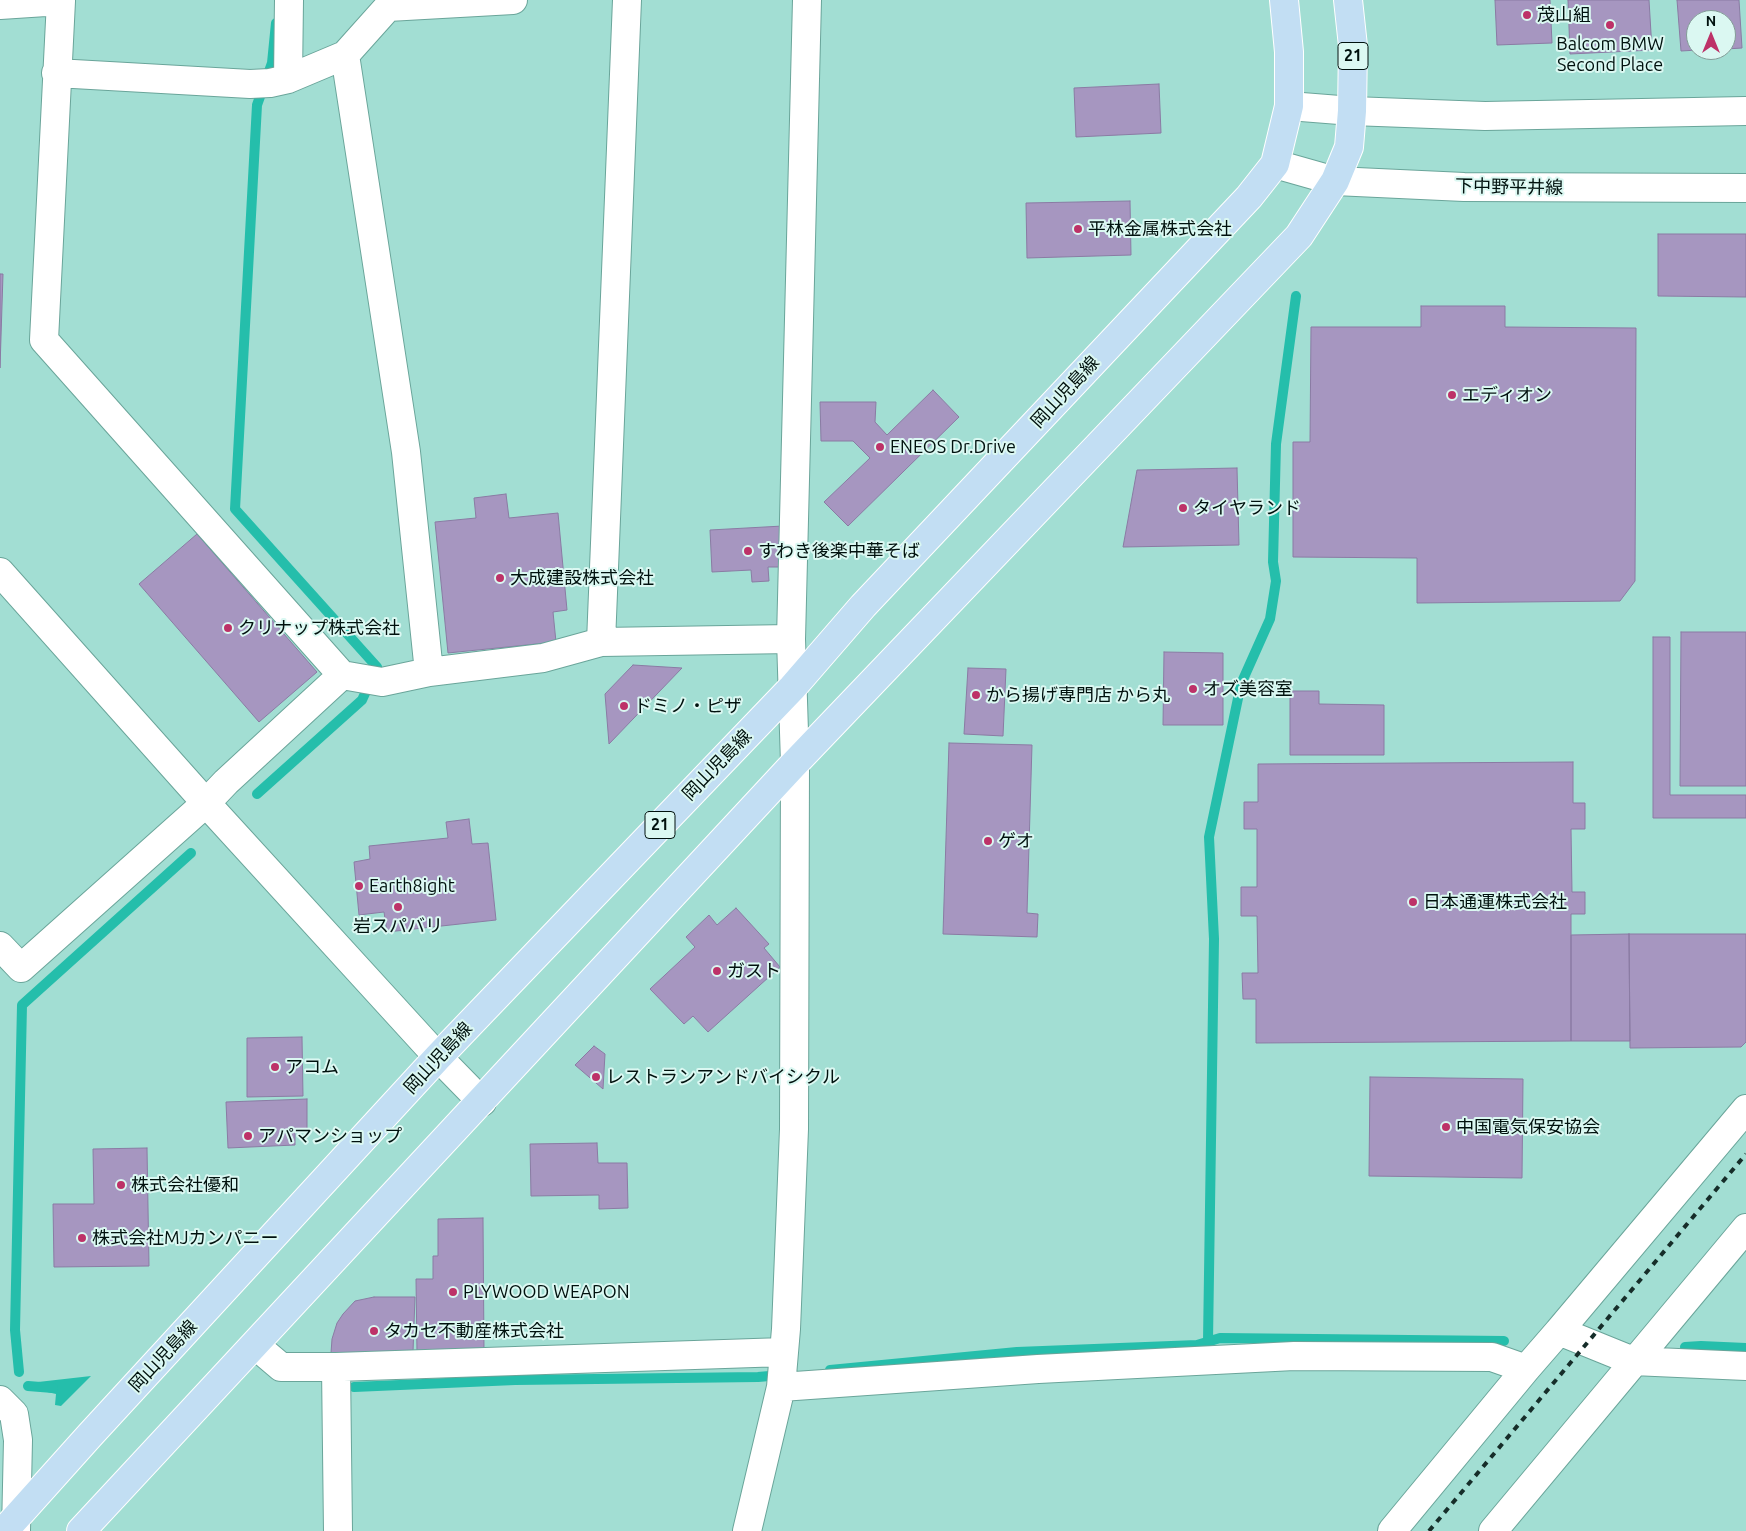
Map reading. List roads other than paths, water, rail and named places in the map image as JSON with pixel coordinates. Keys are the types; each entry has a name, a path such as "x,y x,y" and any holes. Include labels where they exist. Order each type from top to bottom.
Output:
{"main road":[{"name":"岡山児島線","path":"12,1527 90,1434 438,1057 792,688 863,606 1249,197 1275,164 1288,106 1290,52 1284,0"},
{"name":"21","path":"82,1531 795,763 1300,236 1335,181 1349,147 1352,112 1353,46 1348,0"}],"street":[{"path":"0,5 61,0 44,340 362,678"},
{"path":"269,82 289,0"},
{"path":"56,73 269,82 345,55 388,7 513,0"},
{"path":"601,642 626,0"},
{"path":"747,1531 783,1369 794,1129 795,763 791,639 808,0"},
{"path":"345,55 406,452 429,672"},
{"path":"1288,106 1352,112 1485,116 1746,112"},
{"name":"下中野平井線","path":"1275,164 1335,181 1485,188 1746,188"},
{"path":"0,572 206,803 438,1057 482,1102"},
{"path":"0,946 21,968 206,803 226,782 362,678 543,658 601,642 791,639"},
{"path":"1392,1531 1746,1109"},
{"path":"1494,1531 1633,1361 1746,1228"},
{"path":"1559,1331 1633,1361 1746,1366"},
{"path":"255,1345 281,1367 1038,1370 1294,1356 1492,1357 1526,1370"},
{"path":"336,1367 338,1531"},
{"path":"0,1400 14,1414 18,1440 12,1527"}],"waterway":[{"path":"257,794 362,700 377,667 235,509 257,105 272,63 276,23"},
{"path":"1208,1341 1214,939 1209,837 1241,684 1270,619 1276,581 1273,562 1276,444 1296,296"},
{"path":"19,1372 15,1330 22,1005 191,853"},
{"path":"830,1370 1017,1352 1197,1345 1220,1338 1504,1341"},
{"path":"1685,1347 1746,1348"},
{"path":"354,1387 515,1380 758,1377 781,1375"},
{"path":"28,1386 53,1388"}],"railway":[{"path":"1429,1531 1746,1154"}],"place":[{"name":"茂山組","path":"1527,15"},
{"name":"Balcom BMW Second Place","path":"1610,25"},
{"name":"平林金属株式会社","path":"1078,229"},
{"name":"エディオン","path":"1452,395"},
{"name":"ENEOS Dr.Drive","path":"880,447"},
{"name":"タイヤランド","path":"1183,508"},
{"name":"すわき後楽中華そば","path":"748,551"},
{"name":"大成建設株式会社","path":"500,578"},
{"name":"クリナップ株式会社","path":"228,628"},
{"name":"オズ美容室","path":"1193,689"},
{"name":"から揚げ専門店 から丸","path":"976,695"},
{"name":"ドミノ・ピザ","path":"624,706"},
{"name":"ゲオ","path":"988,841"},
{"name":"Earth8ight","path":"359,886"},
{"name":"日本通運株式会社","path":"1413,902"},
{"name":"岩スパバリ","path":"398,907"},
{"name":"ガスト","path":"717,971"},
{"name":"アコム","path":"275,1067"},
{"name":"レストランアンドバイシクル","path":"596,1077"},
{"name":"中国電気保安協会","path":"1446,1127"},
{"name":"アパマンショップ","path":"248,1136"},
{"name":"株式会社優和","path":"121,1185"},
{"name":"株式会社MJカンパニー","path":"82,1238"},
{"name":"PLYWOOD WEAPON","path":"453,1292"},
{"name":"タカセ不動産株式会社","path":"374,1331"}]}
